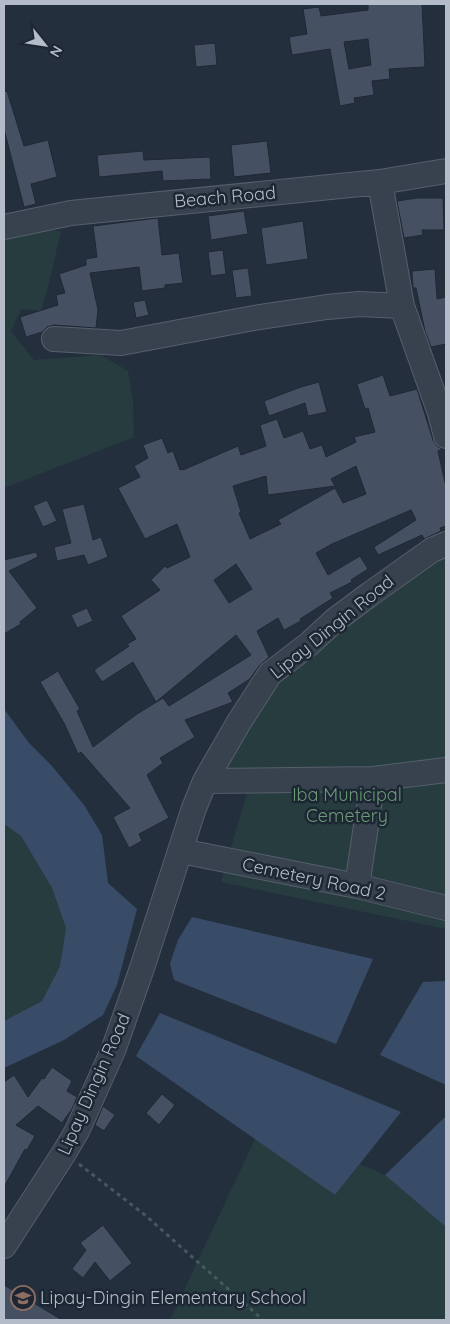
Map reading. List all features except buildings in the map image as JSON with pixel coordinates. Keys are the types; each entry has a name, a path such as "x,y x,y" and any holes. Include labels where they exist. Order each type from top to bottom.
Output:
{"street":[{"name":"Beach Road","path":"4,227 71,213 380,182 446,171"},
{"path":"380,182 402,306 440,413 446,436"},
{"path":"54,340 121,343 254,318 327,307 359,304 402,306"},
{"name":"Lipay Dingin Road","path":"4,1246 77,1130 114,1048 194,808 205,781 239,722 270,674 370,594 432,550 446,544"},
{"path":"205,781 373,779 446,770"},
{"path":"357,886 373,779"},
{"name":"Cemetery Road 2","path":"181,851 357,886 446,908"}],"path":[{"path":"64,1153 145,1215 263,1320"}],"green space":[{"path":"9,229 61,231 41,311 21,309 11,331 34,360 101,355 128,371 133,401 134,437 4,488 4,231"},
{"name":"Iba Municipal Cemetery","path":"446,548 446,929 221,882 251,779 213,779 277,674"},
{"path":"4,824 21,836 52,888 66,928 60,966 42,1001 4,1021"},
{"path":"255,1139 335,1195 360,1164 385,1175 446,1227 446,1320 170,1320"}],"water":[{"path":"4,709 29,743 52,766 84,805 102,835 108,883 137,909 117,985 103,1015 64,1040 4,1068 4,1021 42,1001 60,966 66,928 52,888 21,836 4,824"},
{"path":"192,917 373,959 336,1044 174,980 170,964 178,940"},
{"path":"446,981 446,1085 380,1055 423,982"},
{"path":"160,1013 401,1112 335,1195 136,1056"},
{"path":"446,1117 446,1227 385,1175"}],"place":[{"name":"Lipay-Dingin Elementary School","path":"23,1298"}]}
